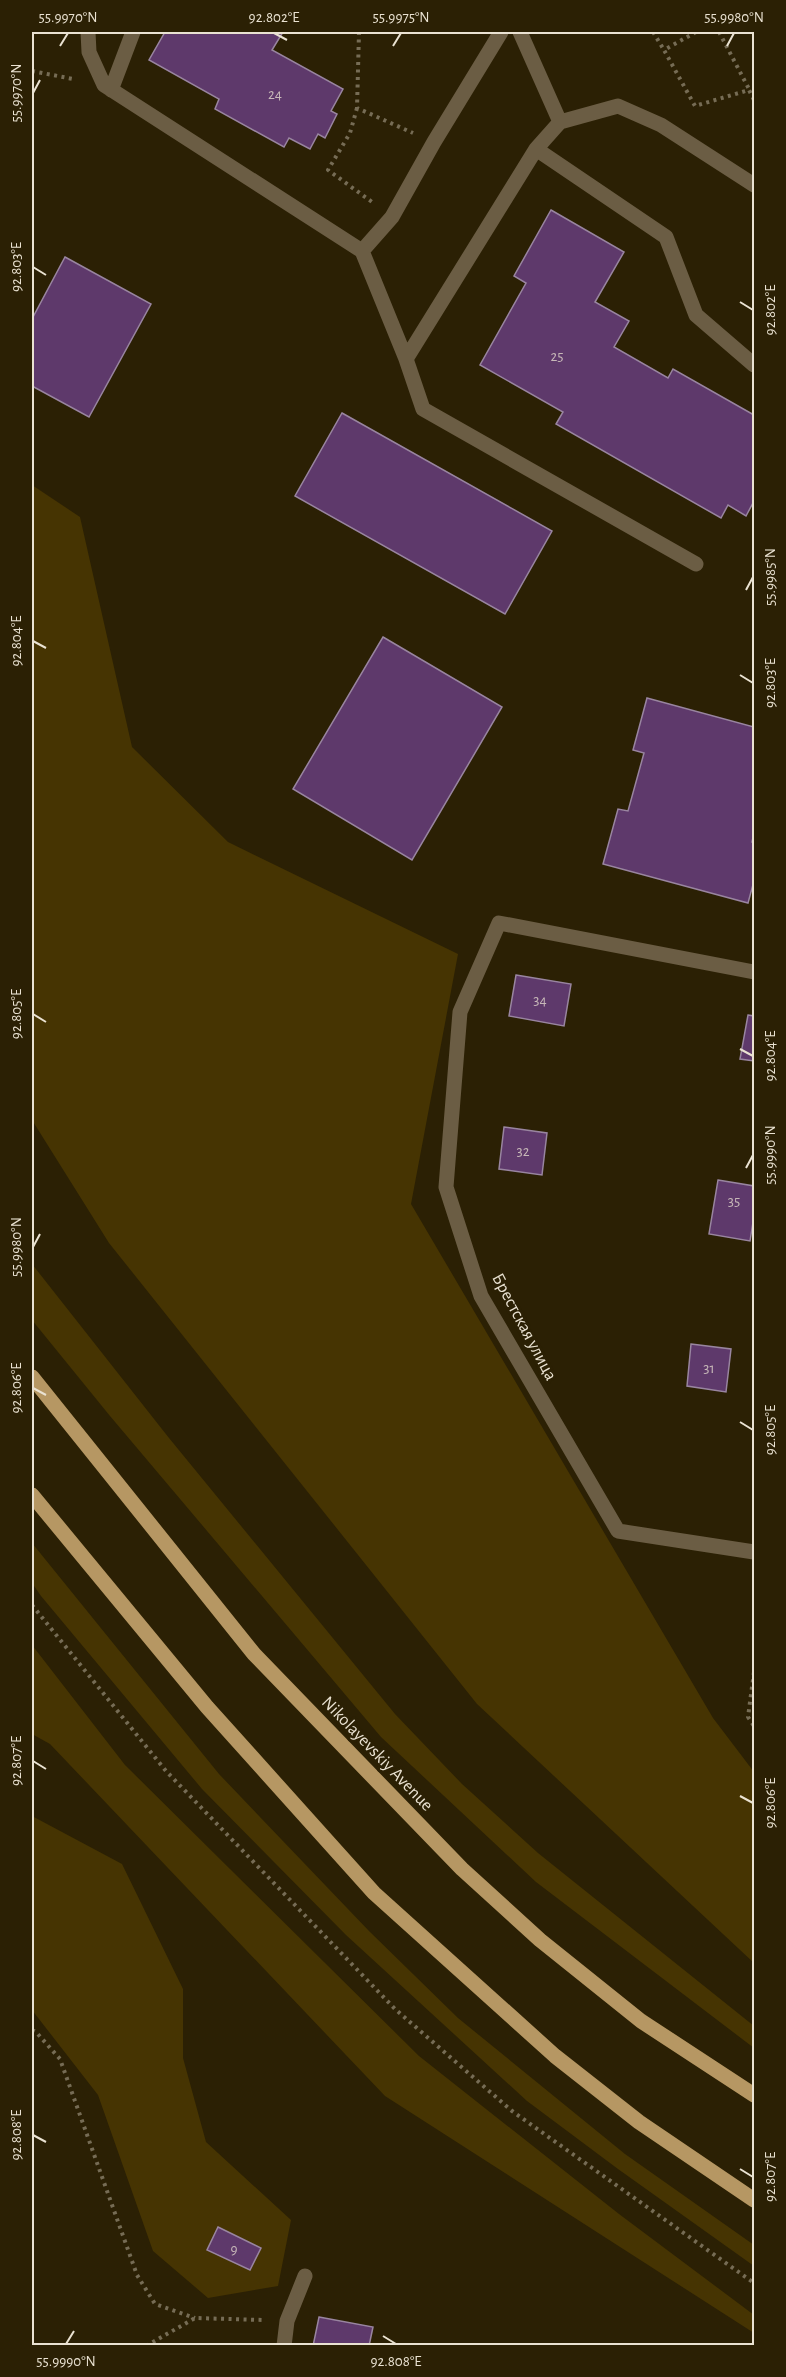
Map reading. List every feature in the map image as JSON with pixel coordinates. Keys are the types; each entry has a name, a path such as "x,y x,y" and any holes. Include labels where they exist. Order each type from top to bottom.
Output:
{"main road":[{"name":"Nikolayevskiy Avenue","path":"32,1377 254,1654 462,1869 540,1940 641,2020 754,2095"},
{"path":"32,1496 207,1707 374,1893 555,2056 639,2122 754,2200"}],"street":[{"path":"88,32 89,52 107,87 362,251 406,359 423,409 696,564"},
{"path":"107,87 133,32"},
{"path":"362,251 392,217 434,142 501,32"},
{"path":"520,32 560,122"},
{"path":"406,359 536,149 560,122 618,106 661,125 754,185"},
{"path":"536,149 666,237 696,315 754,365"},
{"name":"Брестская улица","path":"754,972 499,923 460,1012 446,1187 481,1296 618,1531 754,1552"},
{"path":"284,2346 287,2321 305,2276"}],"path":[{"path":"360,32 357,108 350,133 328,170 392,217"},
{"path":"653,32 694,106 749,90"},
{"path":"664,50 696,32"},
{"path":"719,32 754,100"},
{"path":"32,71 107,87"},
{"path":"357,108 434,142"},
{"path":"32,1605 166,1771 395,2009 512,2111 754,2283"},
{"path":"754,1672 748,1717 754,1726"},
{"path":"32,2030 60,2059 137,2275 155,2304 195,2318 287,2321"},
{"path":"146,2346 195,2318"}],"shaded area":[{"path":"32,485 80,517 132,747 228,842 458,954 411,1204 713,1718 754,1772 754,1963 477,1704 109,1243 32,1120"},
{"path":"32,1264 169,1438 395,1714 462,1784 538,1853 754,2026 754,2048 536,1882 381,1737 32,1320"},
{"path":"32,1543 219,1774 369,1931 458,2018 625,2154 754,2245 754,2266 527,2101 346,1935 202,1789 41,1596 32,1583"},
{"path":"32,1645 125,1765 419,2056 619,2214 754,2315 754,2333 385,2096 50,1744 32,1734"},
{"path":"32,1816 122,1864 183,1989 183,2058 206,2142 291,2220 278,2286 208,2298 153,2251 98,2095 32,2010"}],"building":[{"path":"165,32 283,32 272,50 343,89 331,111 337,114 325,138 318,134 310,149 289,138 284,147 215,109 219,99 149,60"},
{"path":"551,210 624,252 595,302 629,321 614,347 668,378 673,369 754,415 754,501 746,516 728,505 721,518 556,424 563,412 480,365 526,283 514,276"},
{"path":"65,257 151,304 89,417 32,386 32,319"},
{"path":"342,413 552,531 505,614 295,496"},
{"path":"383,637 502,707 412,860 293,789"},
{"path":"647,698 754,727 754,833 752,842 754,843 754,881 748,903 603,864 618,809 628,811 644,753 633,750"},
{"path":"516,975 571,984 564,1026 509,1016"},
{"path":"748,1015 754,1016 754,1061 740,1059"},
{"path":"504,1127 547,1133 542,1175 499,1169"},
{"path":"718,1180 754,1186 754,1216 750,1241 709,1234"},
{"path":"691,1344 731,1349 726,1392 687,1386"},
{"path":"218,2227 261,2248 250,2270 207,2250"},
{"path":"319,2317 373,2327 369,2346 313,2346"}]}
